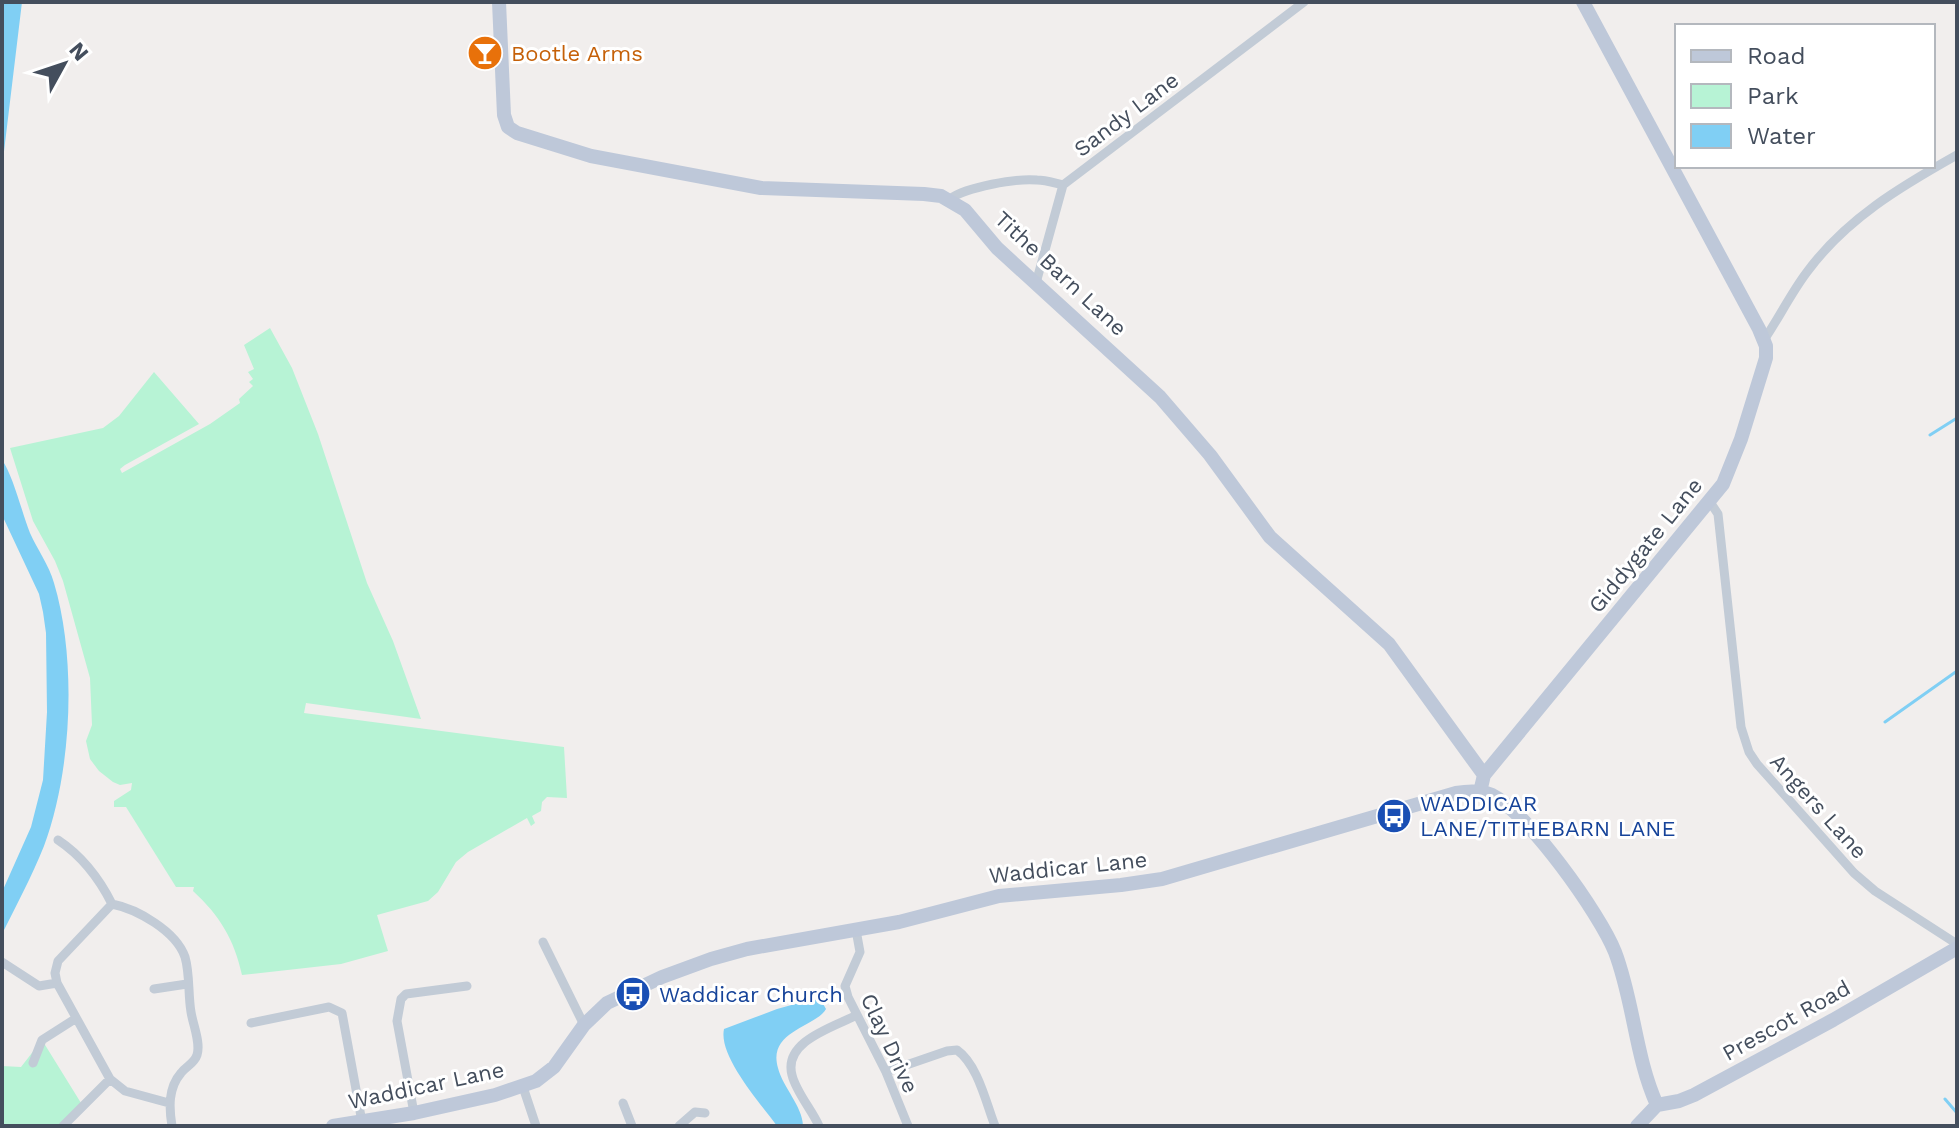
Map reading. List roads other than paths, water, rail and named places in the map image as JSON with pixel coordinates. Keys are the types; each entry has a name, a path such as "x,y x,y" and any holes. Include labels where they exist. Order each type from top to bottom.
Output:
{"street":[{"path":"499,2 503,36 504,115 508,127 517,133 591,156 747,186 924,194 950,199"},
{"name":"Sandy Lane","path":"950,199 965,191 1024,180 1040,179 1063,185 1304,2"},
{"path":"1583,2 1764,340"},
{"name":"Giddygate Lane","path":"1484,775 1723,484 1741,439 1766,358 1764,340 1806,273 1827,248 1875,204 1957,155"},
{"path":"1036,283 1063,185"},
{"name":"Tithe Barn Lane","path":"950,199 965,210 997,248 1160,397 1210,455 1270,537 1389,644 1484,775"},
{"name":"Angers Lane","path":"1710,502 1718,514 1741,727 1749,752 1769,779 1854,873 1875,891 1957,946"},
{"path":"1484,775 1480,792 1501,801 1522,821 1574,884 1607,934 1623,975 1646,1081 1657,1105 1637,1126"},
{"name":"Waddicar Lane","path":"333,1126 414,1113 523,1087 554,1067 584,1025 607,1003 711,959 747,949 897,922 999,896 1162,879 1456,793 1480,792"},
{"path":"58,840 77,852 112,904"},
{"path":"112,904 124,906 168,934 178,942 186,960 187,984 199,1049 196,1059 175,1082 169,1103 172,1126"},
{"path":"112,904 58,961 55,973 57,983 110,1079 125,1091 169,1103"},
{"name":"Clay Drive","path":"856,930 860,952 845,986 908,1126"},
{"path":"543,942 584,1025"},
{"name":"Prescot Road","path":"1657,1105 1694,1095 1833,1020 1957,946"},
{"path":"186,960 198,958"},
{"path":"2,962 39,986 57,983"},
{"path":"154,989 187,984"},
{"path":"414,1113 397,1021 401,999 406,994 467,986"},
{"path":"251,1023 329,1007 342,1013 362,1122"},
{"path":"819,1126 792,1076 791,1060 801,1044 857,1015"},
{"path":"33,1063 42,1040 75,1019"},
{"path":"886,1072 957,1050 965,1056 995,1126"},
{"path":"63,1126 110,1079"},
{"path":"523,1087 536,1126"},
{"path":"623,1103 632,1126"},
{"path":"679,1126 695,1112 705,1113"}],"water":[{"path":"3,2 22,2 2,168 2,5"},
{"path":"2,460 14,484 30,533 54,583 66,646 68,715 61,784 44,846 2,934 2,892 31,827 43,780 47,712 43,612 39,594 2,515"},
{"path":"813,999 822,1002 826,1009 786,1038 776,1056 780,1075 799,1111 803,1126 777,1126 734,1066 724,1040 724,1029"}],"waterway":[{"path":"1930,435 1957,418"},
{"path":"1885,722 1957,671"},
{"path":"1945,1099 1957,1113"}],"place":[{"name":"Bootle Arms","path":"485,53"},
{"name":"WADDICAR LANE/TITHEBARN LANE","path":"1394,816"},
{"name":"Waddicar Church","path":"633,994"}]}
